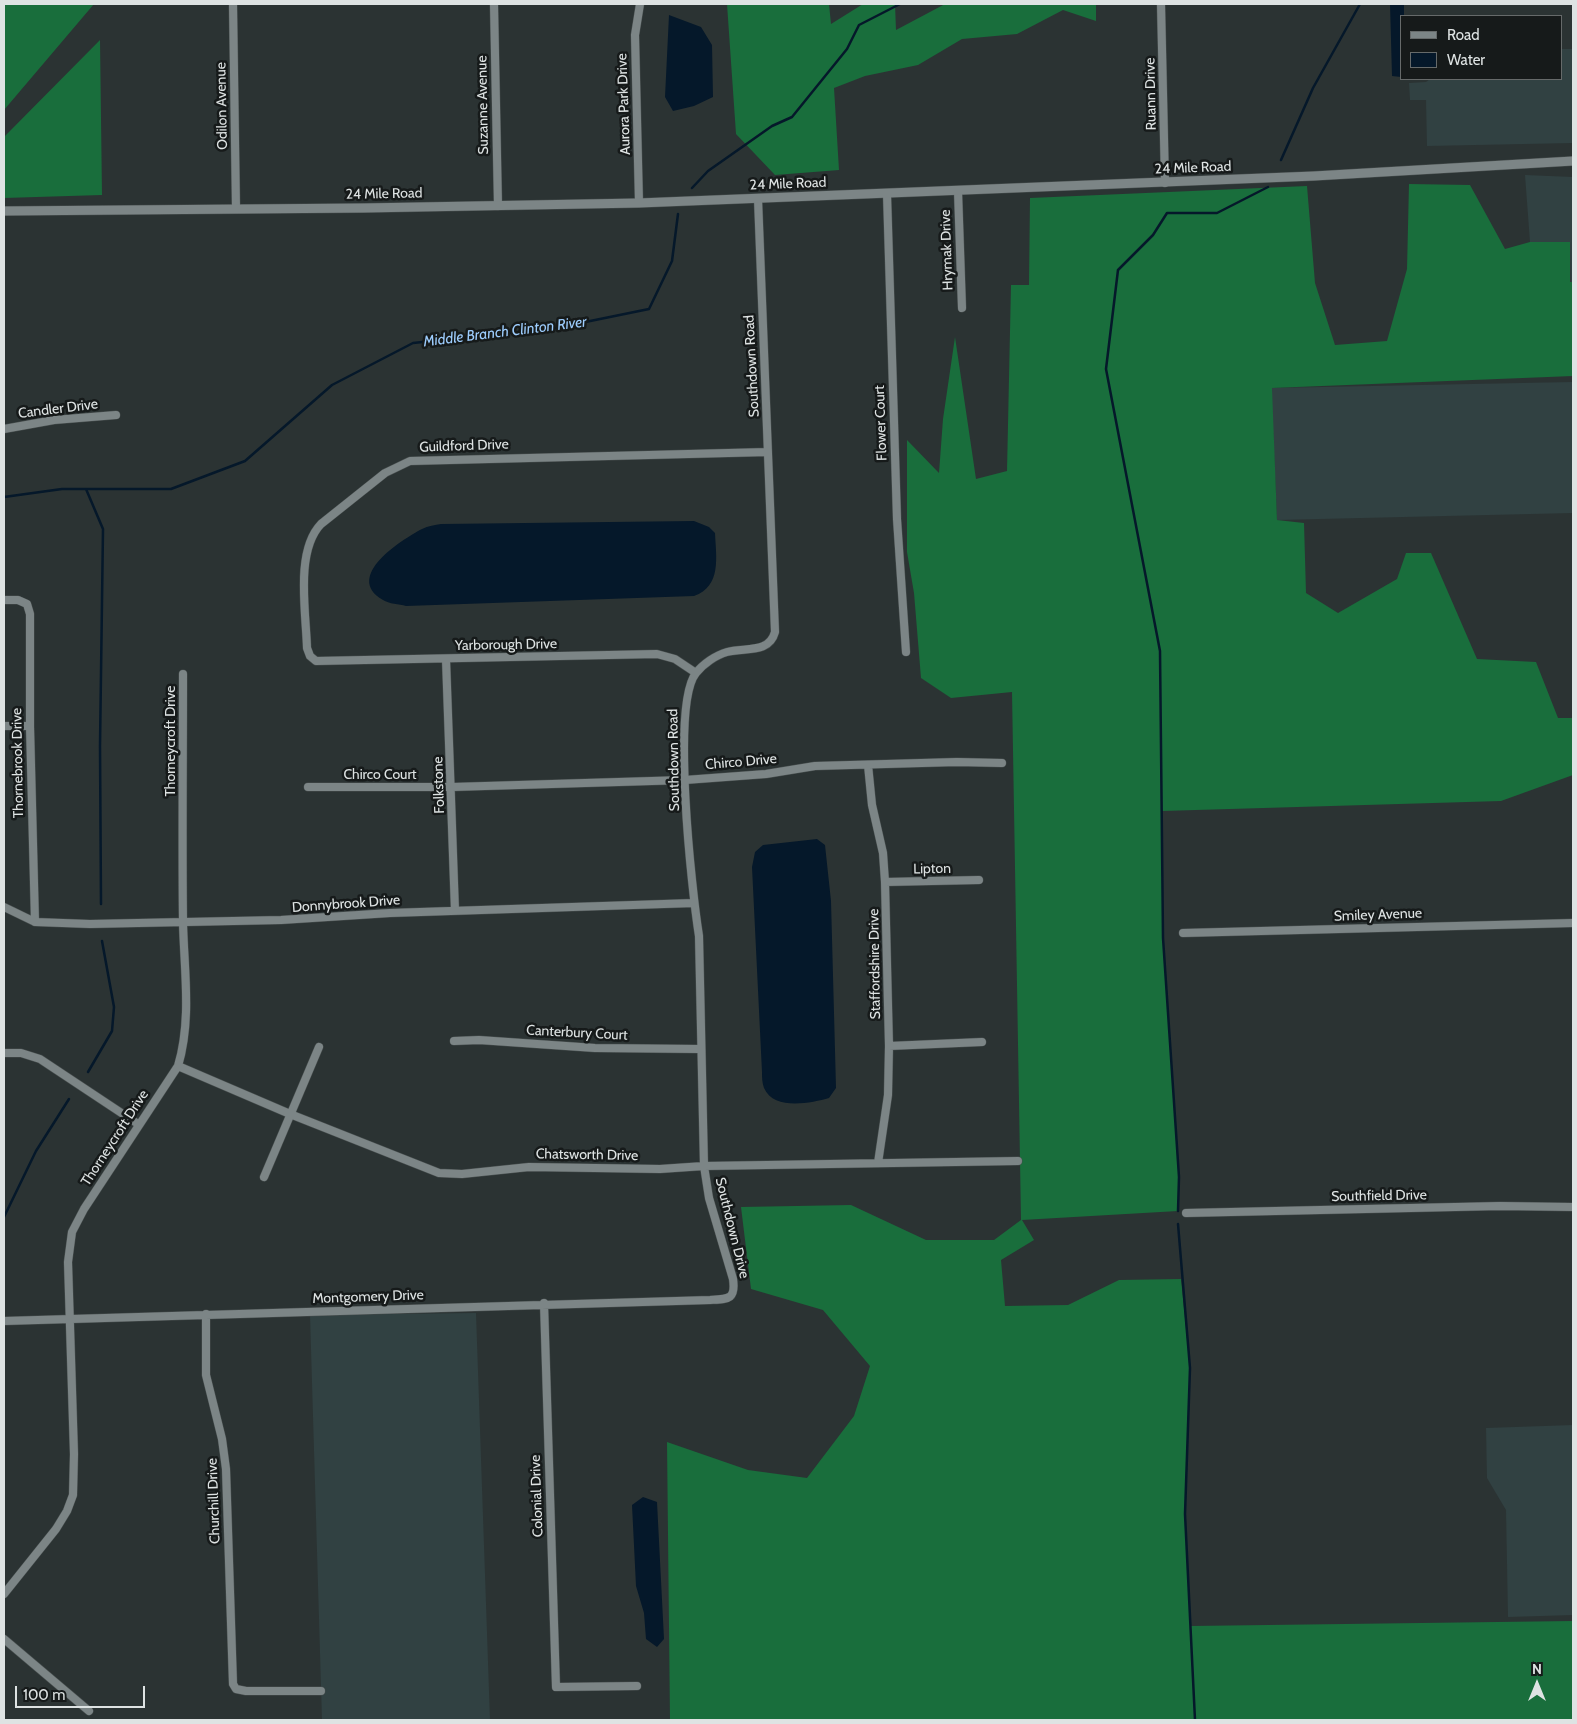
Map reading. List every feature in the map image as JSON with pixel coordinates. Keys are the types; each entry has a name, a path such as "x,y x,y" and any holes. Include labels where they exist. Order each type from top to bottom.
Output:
{"street":[{"name":"Odilon Avenue","path":"232,4 236,209"},
{"name":"Suzanne Avenue","path":"494,4 498,206"},
{"name":"Aurora Park Drive","path":"639,203 634,35 640,4"},
{"name":"Ruann Drive","path":"1161,4 1165,183"},
{"name":"24 Mile Road","path":"4,211 639,203 1165,183 1364,174 1573,161"},
{"name":"Hrymak Drive","path":"958,191 962,308"},
{"name":"Flower Court","path":"887,194 897,518 906,652"},
{"name":"Southdown Road","path":"704,1166 699,936 694,903 685,780 685,708 688,692 696,673 722,654 765,646 774,638 776,615 758,199"},
{"name":"Candler Drive","path":"4,429 54,420 116,415"},
{"name":"Guildford Drive","path":"312,659 307,648 305,565 310,539 321,524 397,466 419,460 768,452"},
{"name":"Thornebrook Drive","path":"4,600 18,600 27,604 30,614 34,922"},
{"name":"Yarborough Drive","path":"312,659 320,662 656,654 675,659 696,673"},
{"name":"Folkstone","path":"446,659 455,911"},
{"name":"Thorneycroft Drive","path":"4,1594 56,1529 67,1511 73,1495 74,1454 68,1262 72,1232 84,1209 138,1124 178,1066 186,1023 183,923 183,674"},
{"path":"4,726 30,726"},
{"name":"Chirco Drive","path":"452,787 685,780 766,774 815,766 1002,763"},
{"name":"Staffordshire Drive","path":"868,765 869,788 883,853 885,882 889,1046 888,1095 878,1164"},
{"name":"Chirco Court","path":"308,787 452,787"},
{"name":"Lipton","path":"885,882 979,880"},
{"name":"Donnybrook Drive","path":"4,907 34,922 56,924 281,920 455,911 694,903"},
{"name":"Smiley Avenue","path":"1183,933 1573,923"},
{"name":"Canterbury Court","path":"454,1041 479,1040 595,1048 700,1049"},
{"path":"889,1046 982,1042"},
{"path":"264,1177 319,1047"},
{"path":"4,1053 21,1053 40,1059 138,1124"},
{"name":"Chatsworth Drive","path":"178,1066 290,1114 439,1173 462,1174 529,1167 660,1169 704,1166 1018,1161"},
{"name":"Southdown Drive","path":"704,1166 709,1198 733,1278 734,1292 732,1296"},
{"name":"Southfield Drive","path":"1186,1213 1491,1206 1573,1207"},
{"name":"Montgomery Drive","path":"4,1321 544,1303 710,1300 732,1296"},
{"name":"Colonial Drive","path":"544,1303 556,1688 637,1686"},
{"name":"Churchill Drive","path":"206,1314 206,1375 222,1439 226,1468 232,1681 236,1689 246,1691 321,1691"},
{"path":"4,1639 90,1711"}],"shaded area":[{"path":"1562,49 1573,49 1573,143 1427,146 1426,100 1410,100 1409,83 1426,82 1429,80 1562,80"},
{"path":"1525,175 1573,177 1573,513 1277,520 1271,388 1572,382 1570,242 1530,242"},
{"path":"476,1313 490,1720 322,1720 310,1315"},
{"path":"1573,1425 1573,1615 1508,1617 1506,1510 1487,1478 1486,1428"}],"green space":[{"path":"4,4 94,4 4,110"},
{"path":"727,4 829,4 831,24 863,4 895,4 896,30 945,4 1096,4 1096,21 1063,10 1017,34 962,39 918,65 865,76 834,88 839,170 775,175 736,134"},
{"path":"100,40 102,195 4,198 4,137"},
{"path":"1409,184 1470,185 1505,249 1530,242 1570,242 1570,282 1573,282 1573,376 1272,388 1277,520 1304,523 1306,593 1338,613 1397,579 1406,553 1431,553 1477,659 1536,662 1558,718 1573,718 1573,775 1501,801 1162,811 1163,938 1179,1177 1178,1211 1022,1220 1034,1240 1001,1260 1005,1306 1068,1305 1119,1280 1181,1279 1190,1368 1185,1514 1191,1626 1573,1621 1573,1720 670,1720 667,1442 748,1470 807,1478 854,1416 870,1366 823,1310 751,1289 741,1207 851,1205 926,1240 994,1240 1021,1220 1012,692 951,698 921,678 914,593 907,552 907,440 939,473 943,419 955,337 976,479 1007,471 1011,285 1029,285 1030,198 1307,186 1315,283 1335,345 1387,341 1407,269"}],"water":[{"path":"1390,4 1404,4 1404,15 1400,15 1400,77 1392,76"},
{"path":"669,15 701,27 712,45 713,97 694,106 673,111 665,97"},
{"path":"694,521 709,527 715,533 716,561 713,578 709,585 694,596 406,606 383,600 372,591 369,581 372,570 390,550 429,526 441,524"},
{"path":"817,839 825,845 831,901 836,1088 829,1098 813,1102 784,1103 769,1095 762,1082 752,867 755,852 763,845"},
{"path":"643,1497 657,1502 664,1639 657,1647 646,1639 644,1613 636,1586 632,1505"}],"waterway":[{"name":"Middle Branch Clinton River","path":"692,188 708,171 772,126 792,117 847,49 859,25 900,4"},
{"path":"1281,160 1313,88 1360,4"},
{"path":"1178,1211 1179,1177 1163,938 1160,651 1106,369 1118,270 1153,235 1167,213 1217,213 1268,187"},
{"name":"Middle Branch Clinton River","path":"4,497 62,489 171,489 245,461 332,385 413,343 556,328 649,309 672,261 678,214"},
{"path":"86,489 103,529 100,746 101,904"},
{"path":"88,1072 112,1031 114,1007 102,941"},
{"path":"4,1217 36,1151 69,1099"},
{"path":"1178,1224 1190,1368 1185,1514 1195,1720"}]}
